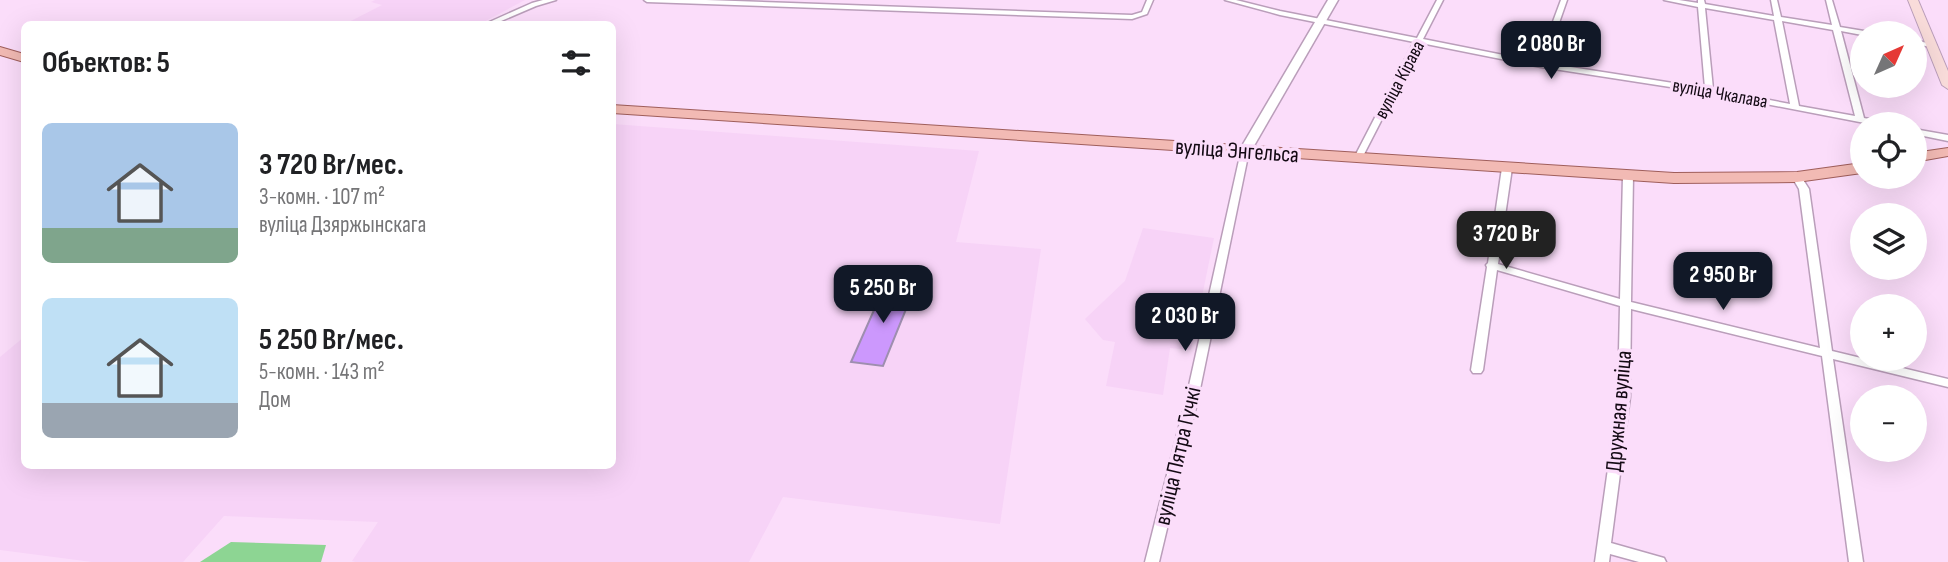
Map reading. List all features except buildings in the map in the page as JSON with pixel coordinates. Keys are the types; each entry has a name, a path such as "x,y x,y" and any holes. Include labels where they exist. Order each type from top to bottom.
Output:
{"main road":[{"path":"1913,0 1948,85"},
{"path":"0,51 21,57"},
{"name":"вуліца Энгельса","path":"616,109 1628,176 1712,179 1797,177 1850,170"},
{"path":"1927,156 1948,152"}],"street":[{"path":"496,21 534,4 553,0"},
{"path":"647,0 893,4 993,12 1132,17 1145,13 1150,0"},
{"path":"993,12 995,0"},
{"name":"вуліца Чкалава","path":"1228,0 1541,65 1709,91 1850,118"},
{"name":"вуліца Пятра Гучкі","path":"1152,562 1192,399 1245,151 1333,0"},
{"name":"вуліца Кірава","path":"1358,158 1440,0"},
{"path":"1541,65 1564,0"},
{"path":"1667,0 1701,3 1850,31"},
{"path":"1774,0 1796,107"},
{"path":"1829,0 1858,112"},
{"path":"1701,3 1709,91"},
{"path":"1927,44 1933,45"},
{"path":"1927,134 1948,138"},
{"path":"1477,370 1507,168"},
{"name":"Дружная вуліца","path":"1602,562 1624,397 1628,176"},
{"path":"1797,177 1804,189 1856,562"},
{"path":"1491,265 1625,304 1948,383"},
{"path":"1605,547 1659,562"}],"shaded area":[{"path":"525,0 486,21 351,21 382,5 371,2"},
{"path":"616,124 979,151 956,242 1041,249 1000,524 783,497 749,562 355,562 352,561 378,522 224,516 183,562 92,562 0,550 0,357 21,340 21,469 616,469"},
{"path":"1143,228 1214,238 1191,350 1170,348 1163,395 1106,386 1115,342 1103,340 1085,319 1125,281"}],"green space":[{"path":"231,542 326,545 321,562 200,562"}]}
